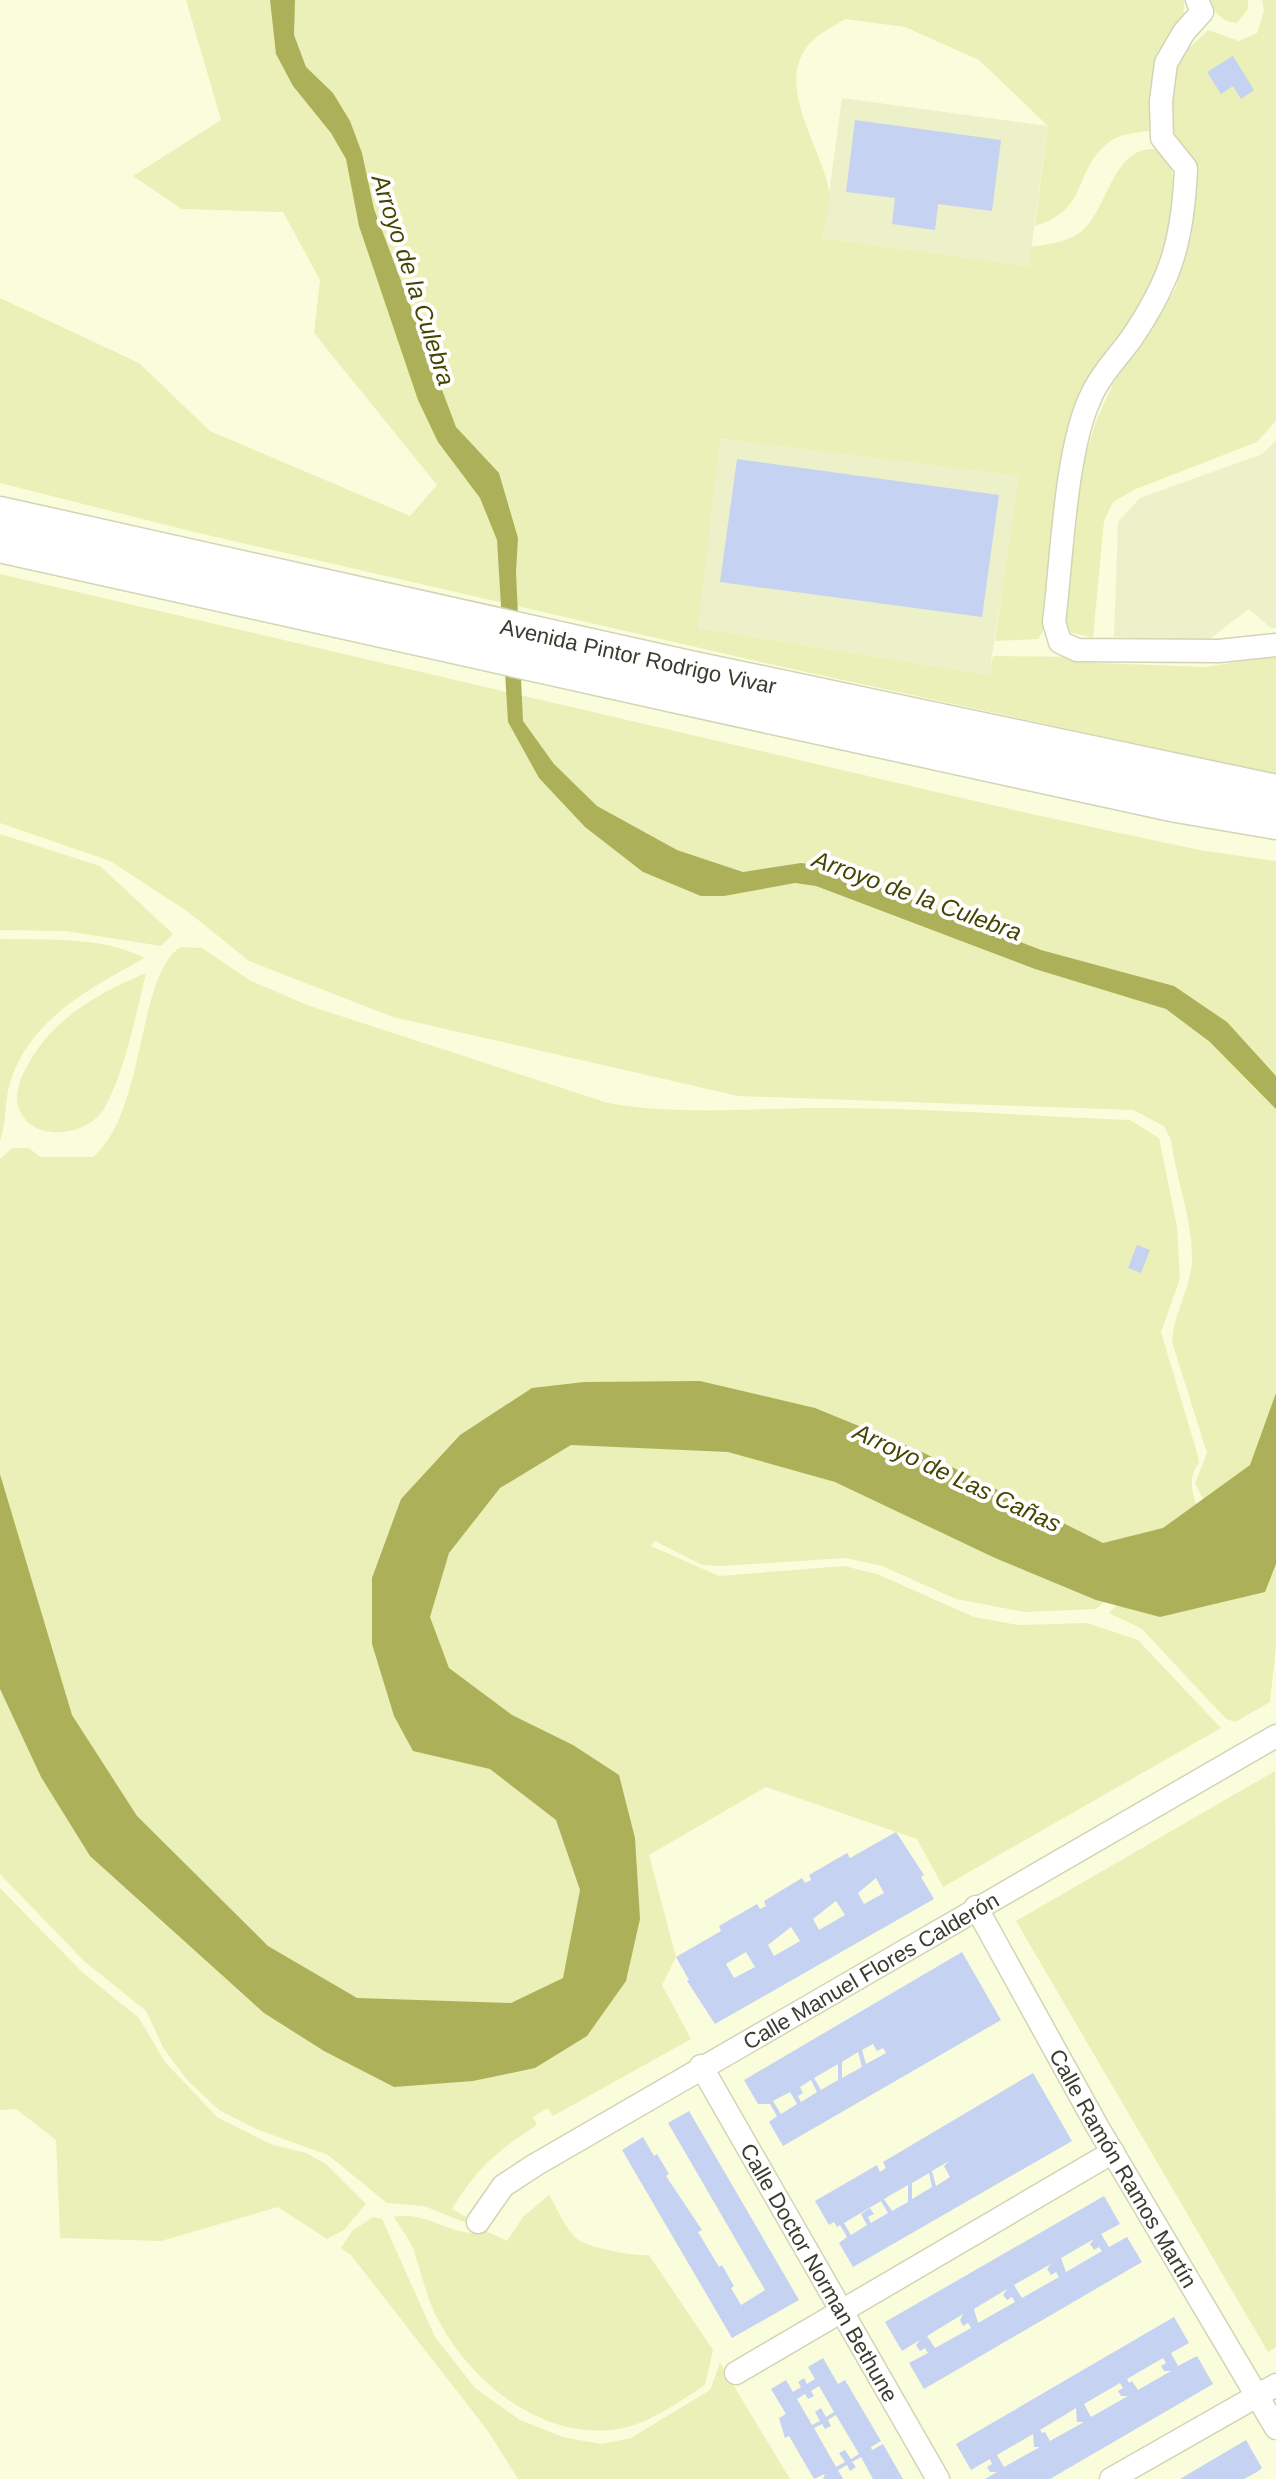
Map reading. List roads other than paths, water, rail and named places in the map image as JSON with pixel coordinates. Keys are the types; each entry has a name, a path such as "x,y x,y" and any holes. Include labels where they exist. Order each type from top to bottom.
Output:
{"main road":[{"name":"Avenida Pintor Rodrigo Vivar","path":"0,514 720,675 1276,792"},
{"name":"Avenida Pintor Rodrigo Vivar","path":"0,545 1078,783 1276,822"}],"street":[{"path":"1197,0 1202,12 1184,32 1166,63 1161,101 1162,138 1186,168 1184,221 1170,272 1133,335 1092,393 1076,442 1054,622 1060,642 1077,650 1219,651 1276,645"},
{"name":"Calle Manuel Flores Calderón","path":"478,2222 503,2186 701,2066 1276,1736"},
{"name":"Calle Ramón Ramos Martín","path":"976,1907 1113,2152 1267,2390 1276,2428"},
{"name":"Calle Doctor Norman Bethune","path":"701,2066 938,2479"},
{"path":"736,2373 1113,2152"},
{"path":"1111,2479 1267,2390"}],"water":[{"path":"270,0 295,0 294,35 306,67 333,93 350,121 362,153 374,209 456,427 499,473 518,538 516,572 523,721 554,764 597,806 677,850 743,872 801,863 828,867 1041,950 1174,986 1227,1022 1276,1076 1276,1109 1210,1042 1166,1009 1035,969 816,886 795,883 724,896 701,896 643,872 585,827 539,778 508,722 497,540 480,498 438,442 418,400 359,226 346,159 331,133 293,86 276,54"},
{"name":"Arroyo de Las Cañas","path":"700,1381 815,1408 920,1451 1103,1543 1163,1528 1250,1465 1276,1393 1276,1564 1265,1592 1160,1617 1096,1600 995,1558 835,1482 728,1452 571,1445 500,1488 449,1553 430,1617 449,1668 512,1715 573,1745 619,1775 635,1838 640,1919 626,1981 587,2036 535,2068 473,2081 394,2087 324,2051 264,2013 90,1856 41,1777 0,1689 0,1474 72,1715 137,1816 268,1946 357,1998 511,2003 563,1978 580,1890 556,1820 490,1769 413,1751 394,1716 372,1644 372,1578 401,1499 460,1435 532,1388 584,1382"}],"water label":[{"name":"Arroyo de la Culebra","path":"413,280"},
{"name":"Arroyo de la Culebra","path":"917,896"}]}
